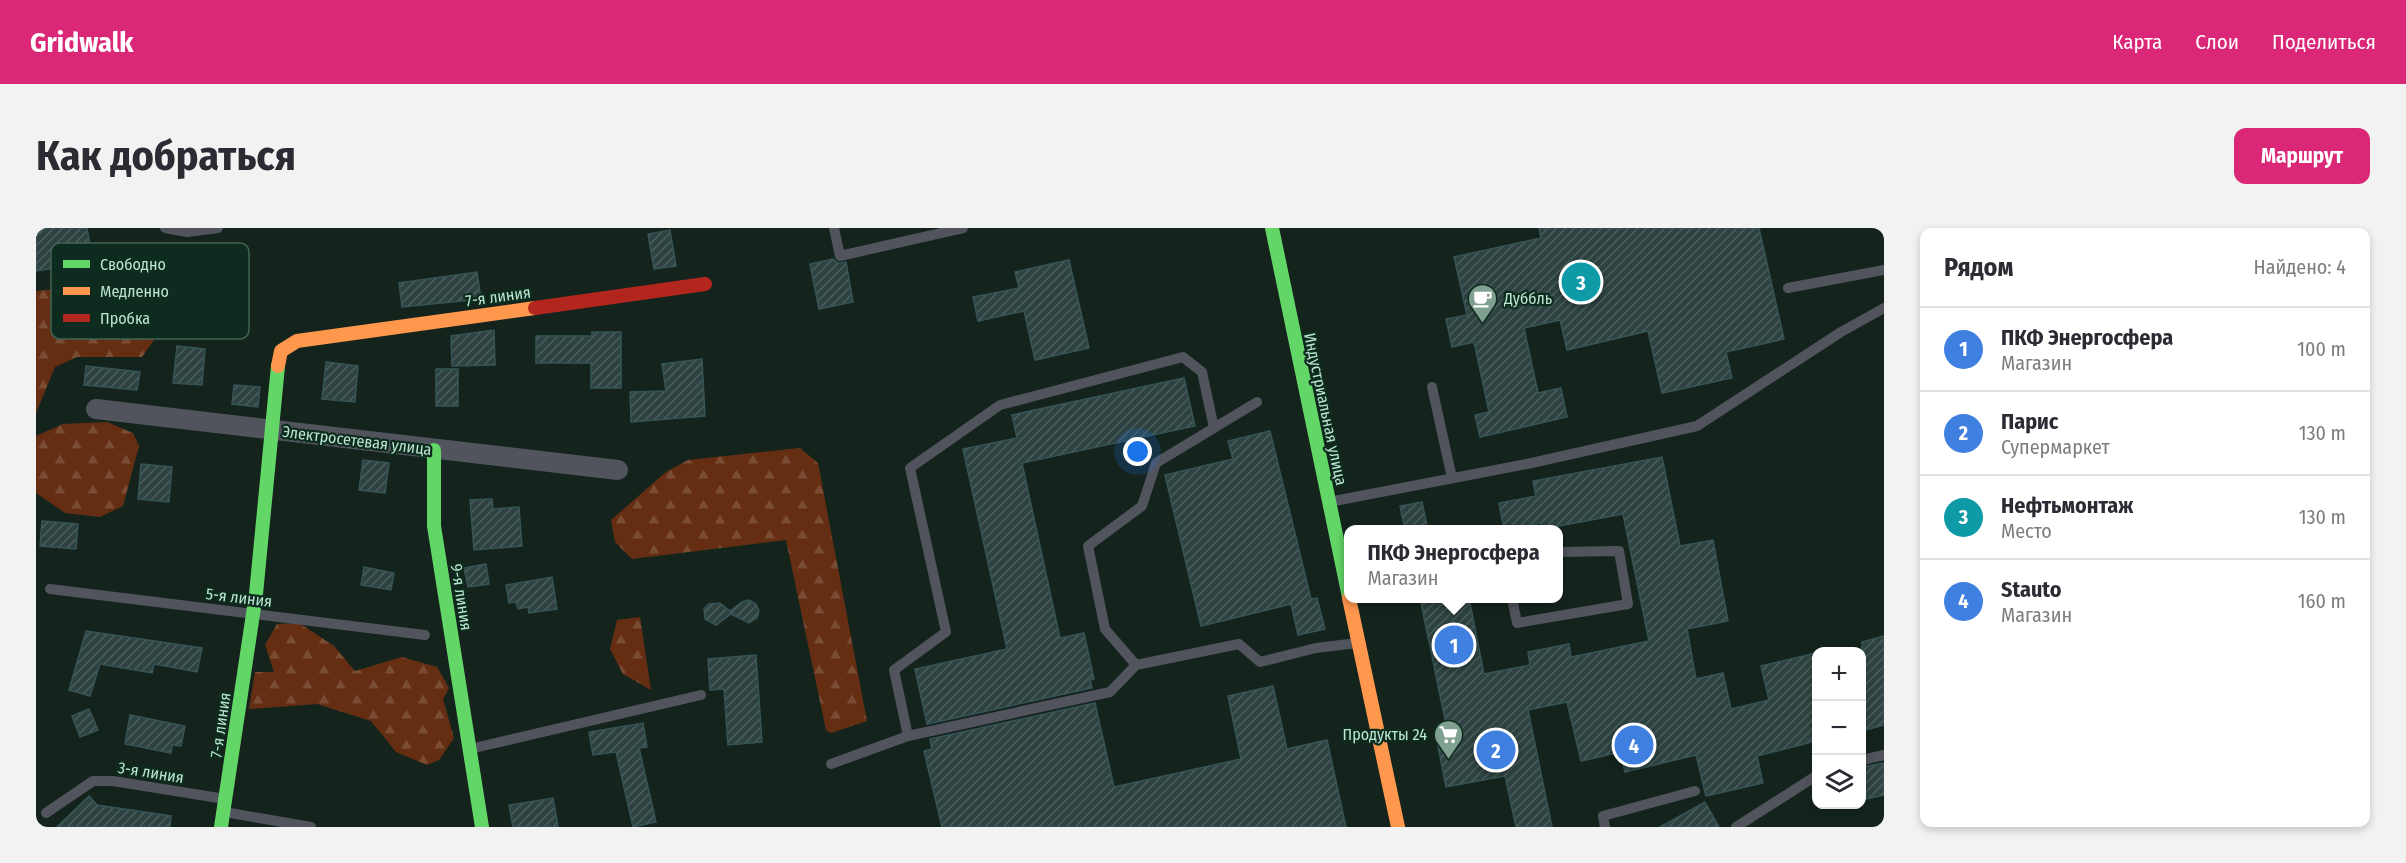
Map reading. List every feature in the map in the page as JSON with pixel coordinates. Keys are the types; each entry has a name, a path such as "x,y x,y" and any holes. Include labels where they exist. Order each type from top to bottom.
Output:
{"street":[{"name":"Индустриальная улица","path":"1272,228 1344,564"},
{"name":"7-я линия","path":"221,827 253,614 274,429 278,360 281,351 297,341 705,284"},
{"name":"Электросетевая улица","path":"96,409 618,470"},
{"name":"9-я линия","path":"434,450 434,526 482,827"},
{"name":"Индустриальная улица","path":"1350,603 1398,827"}],"lane":[{"path":"165,228 187,232 218,228"},
{"path":"834,228 840,256 963,228"},
{"path":"1788,288 1884,270"},
{"path":"1329,502 1697,426 1842,332 1884,308"},
{"path":"908,736 894,670 946,632 910,468 1000,405 1182,357 1202,372 1214,428"},
{"path":"1432,387 1452,478"},
{"path":"1136,664 1105,629 1088,546 1142,506 1156,463 1257,402"},
{"path":"1513,603 1517,623 1628,604 1619,551 1563,552"},
{"name":"5-я линия","path":"50,589 425,635"},
{"path":"831,764 908,736 1110,692 1136,664 1239,644 1260,662 1316,648 1358,642"},
{"path":"470,749 701,695"},
{"path":"1866,759 1884,754"},
{"path":"1736,827 1812,779"},
{"name":"3-я линия","path":"46,813 93,781 113,780 311,827"},
{"path":"1605,827 1603,816 1695,791"}],"green space":[{"path":"51,289 51,339 154,340 142,357 77,357 55,367 36,413 36,291"},
{"path":"107,422 133,433 139,446 123,506 100,517 65,513 36,493 36,436 63,424"},
{"path":"800,448 818,463 867,721 831,733 826,730 786,540 632,559 615,542 611,520 666,472 688,460"},
{"path":"640,617 651,690 623,674 610,649 617,620"},
{"path":"299,623 334,646 355,671 402,657 437,667 449,688 443,699 454,738 439,760 427,765 396,752 371,721 317,704 249,709 255,672 274,672 265,645 277,624"}],"building":[{"path":"36,228 87,228 90,243 51,243 51,269 36,271"},
{"path":"1539,228 1759,228 1784,339 1726,352 1732,378 1662,393 1648,331 1567,350 1560,320 1524,328 1538,393 1561,388 1567,417 1480,437 1475,415 1489,412 1474,342 1452,347 1446,319 1467,315 1454,257 1541,238"},
{"path":"670,230 676,266 654,269 648,234"},
{"path":"833,259 838,263 846,262 853,302 819,309 810,264"},
{"path":"1069,260 1089,348 1035,360 1024,311 978,321 973,297 1019,288 1015,272"},
{"path":"477,272 481,299 402,307 399,283"},
{"path":"494,330 495,365 452,366 451,336"},
{"path":"592,332 621,332 621,388 591,388 591,363 536,363 536,336 592,336"},
{"path":"177,346 205,349 202,385 173,383"},
{"path":"702,359 705,416 631,422 630,392 666,391 662,364"},
{"path":"326,362 358,366 355,402 322,399"},
{"path":"86,366 140,372 137,390 84,385"},
{"path":"436,369 458,369 458,406 436,406"},
{"path":"1184,378 1195,426 1022,463 1060,638 1084,633 1094,679 1090,680 1092,688 927,724 915,669 1007,649 963,449 1017,438 1012,415"},
{"path":"234,385 260,387 258,407 232,404"},
{"path":"1270,431 1311,599 1317,598 1325,629 1298,635 1291,604 1201,626 1165,475 1233,459 1228,441"},
{"path":"1662,457 1680,546 1713,540 1728,621 1687,629 1696,679 1723,673 1731,709 1769,700 1761,666 1812,654 1812,742 1757,756 1763,783 1706,796 1696,755 1625,772 1620,752 1581,761 1567,702 1528,710 1552,827 1516,827 1505,776 1446,787 1436,736 1448,734 1421,603 1470,603 1484,674 1530,665 1528,652 1569,644 1571,657 1649,641 1623,514 1563,525 1541,525 1541,523 1503,525 1499,503 1536,496 1533,481"},
{"path":"363,460 389,463 385,493 359,490"},
{"path":"141,464 172,467 169,502 138,499"},
{"path":"492,499 493,509 519,507 522,546 474,550 470,500"},
{"path":"1422,502 1427,525 1404,525 1400,506"},
{"path":"42,521 78,524 76,549 40,546"},
{"path":"486,564 489,584 468,587 464,568"},
{"path":"364,567 394,573 391,590 361,585"},
{"path":"552,577 557,609 529,613 528,607 518,609 516,602 509,603 506,585"},
{"path":"749,600 756,604 759,611 757,618 749,623 731,614 716,625 705,619 704,609 709,604 720,603 730,611"},
{"path":"86,631 202,648 197,672 154,664 152,673 100,664 90,696 69,690"},
{"path":"1884,636 1884,725 1866,730 1866,647 1862,647 1862,642"},
{"path":"756,655 762,742 728,745 724,689 710,690 708,659"},
{"path":"1273,686 1287,749 1327,740 1346,827 942,827 924,751 932,749 930,739 1095,703 1114,787 1241,759 1228,696"},
{"path":"89,709 98,730 80,737 72,716"},
{"path":"130,715 185,726 181,746 172,745 171,753 125,744"},
{"path":"643,723 647,747 639,748 656,822 633,827 616,752 593,755 589,732"},
{"path":"1884,763 1884,795 1866,799 1866,766"},
{"path":"89,796 97,805 171,816 170,827 57,827"},
{"path":"553,798 558,827 513,827 509,805"},
{"path":"1705,802 1719,827 1660,827"}],"traffic: fast":[{"path":"1272,228 1344,573"},
{"path":"221,827 256,594 278,366"},
{"path":"434,450 434,526 482,827"}],"traffic: slow":[{"path":"278,366 281,351 297,341 535,308"},
{"path":"1350,603 1398,827"}],"traffic: jam":[{"path":"535,308 705,284"}],"place":[{"name":"Нефтьмонтаж","path":"1581,282"},
{"name":"Дуббль","path":"1483,324"},
{"name":"ПКФ Энергосфера","path":"1454,645"},
{"name":"Stauto","path":"1634,745"},
{"name":"Парис","path":"1496,750"},
{"name":"Продукты 24","path":"1448,760"}]}
